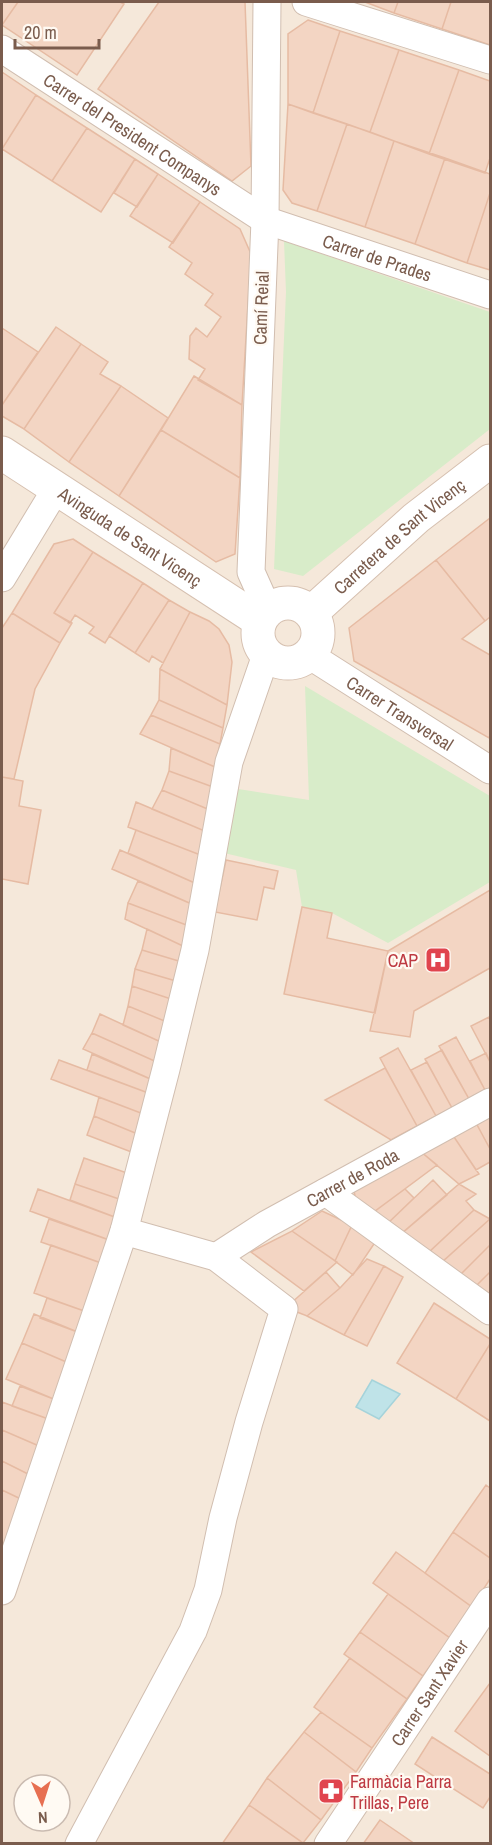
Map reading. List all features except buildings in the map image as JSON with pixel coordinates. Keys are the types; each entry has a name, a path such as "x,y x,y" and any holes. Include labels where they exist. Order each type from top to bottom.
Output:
{"street":[{"name":"Camí Reial","path":"264,616 251,572 265,220 267,2"},
{"path":"306,2 490,60"},
{"name":"Carrer del President Companys","path":"2,49 265,220"},
{"name":"Carrer de Prades","path":"265,220 490,295"},
{"name":"Avinguda de Sant Vicenç","path":"2,453 56,489 264,616"},
{"name":"Carretera de Sant Vicenç","path":"310,613 416,518 490,461"},
{"path":"2,578 56,489"},
{"path":"290,603 301,606 310,613 315,620 318,634 315,647 309,655 291,664 278,662 266,655 258,639 264,616 278,604 290,603"},
{"path":"2,1591 124,1231 195,950 229,762 266,655"},
{"name":"Carrer Transversal","path":"309,655 490,770"},
{"name":"Carrer de Roda","path":"216,1257 267,1224 490,1102"},
{"path":"326,1192 490,1311"},
{"path":"79,1844 193,1631 208,1590 228,1497 284,1310 216,1257 124,1231"},
{"name":"Carrer Sant Xavier","path":"328,1844 490,1601"}],"shaded area":[{"path":"2,2 490,2 490,1843 2,1844"}],"green space":[{"path":"284,241 490,312 490,429 303,576 274,569 286,292"},
{"path":"305,686 490,796 490,882 388,943 332,913 302,907 296,870 224,853 238,789 309,800"}],"water":[{"path":"372,1380 400,1394 379,1419 356,1407"}],"place":[{"name":"CAP","path":"438,960"},
{"name":"Farmàcia Parra Trillas, Pere","path":"331,1791"}]}
